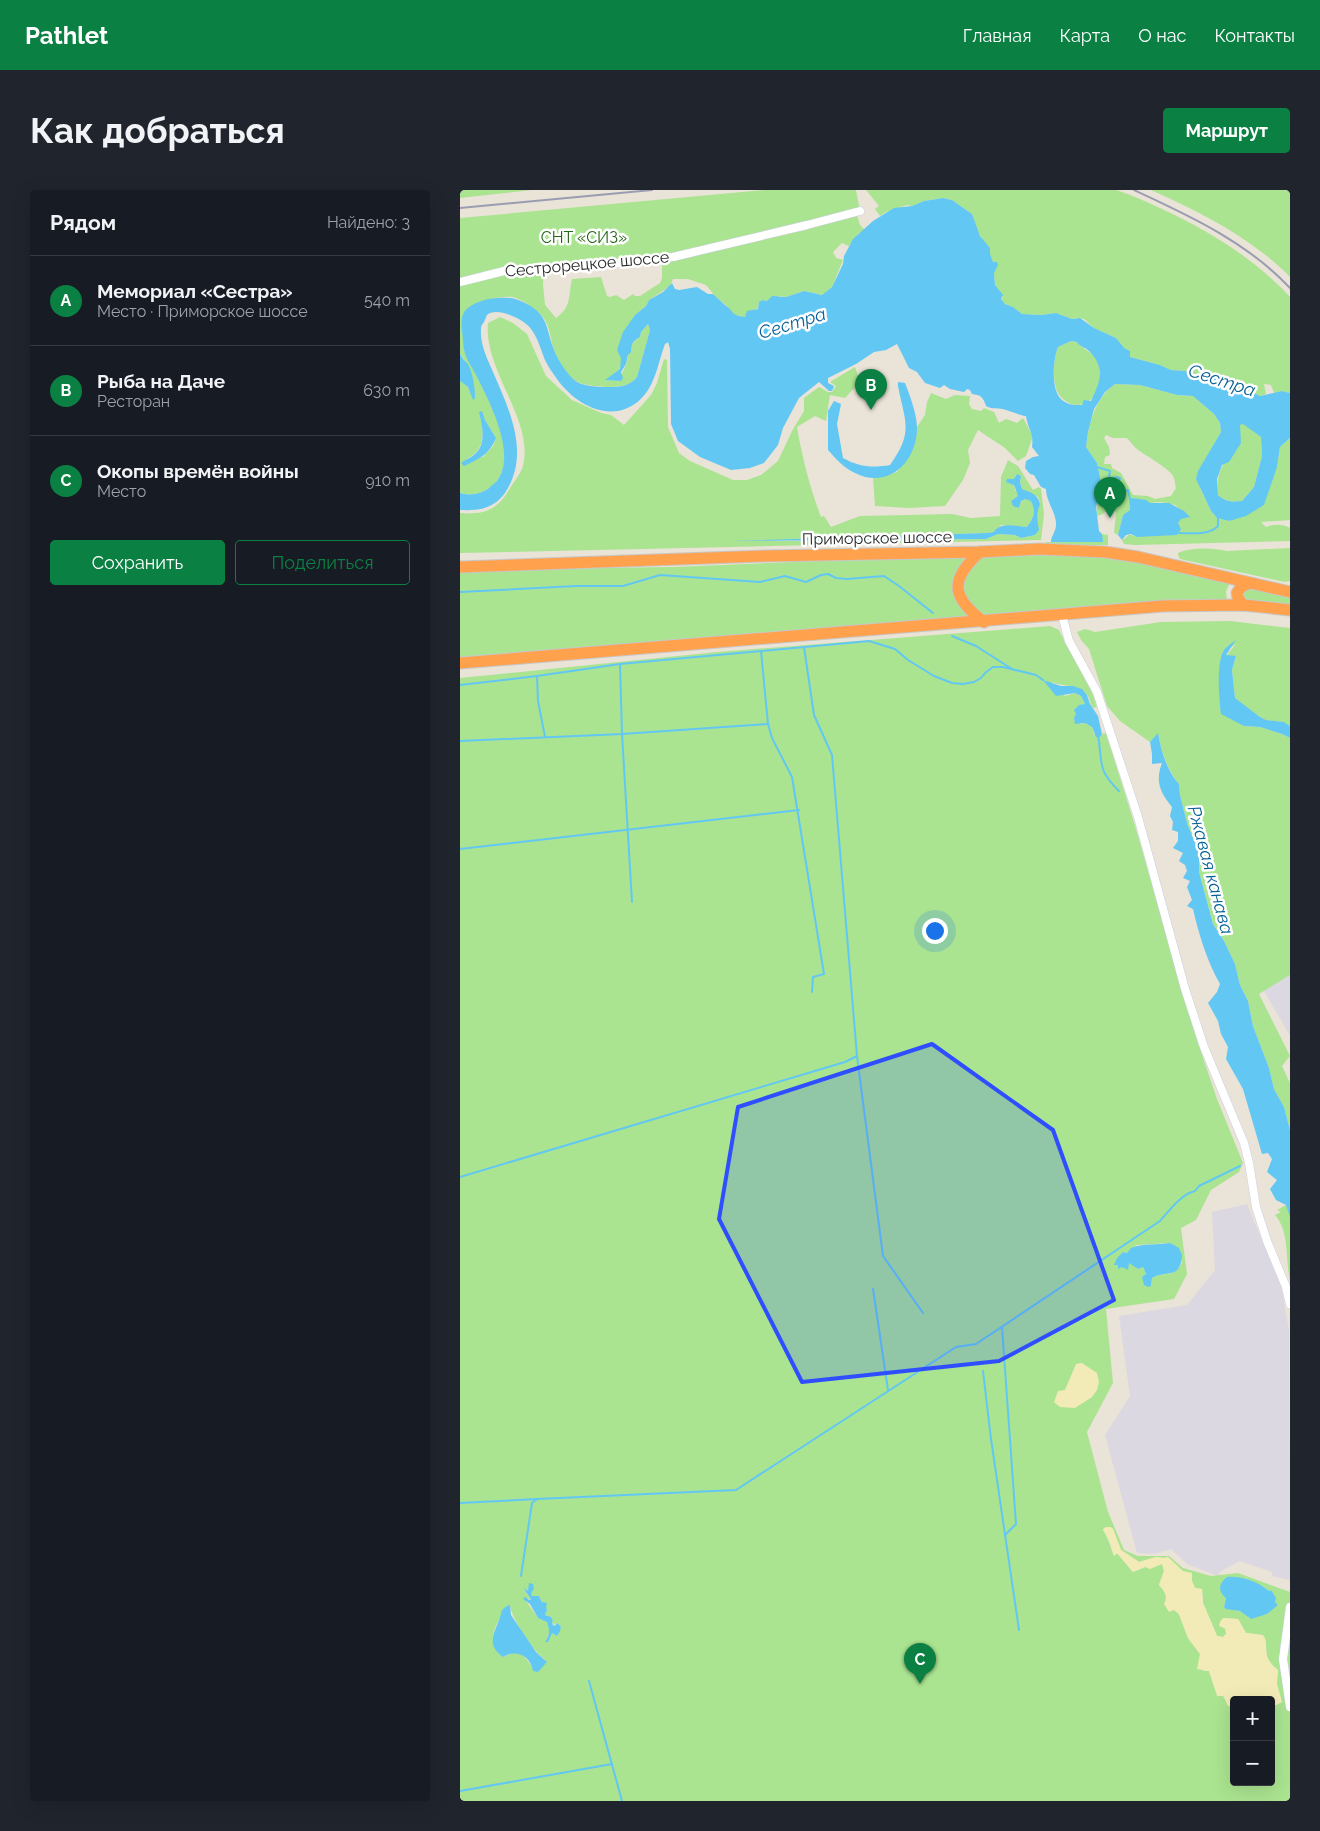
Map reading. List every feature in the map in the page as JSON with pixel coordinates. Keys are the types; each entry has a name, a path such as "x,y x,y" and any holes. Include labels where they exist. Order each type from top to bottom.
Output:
{"highway":[{"name":"Приморское шоссе","path":"460,567 1038,549 1104,552 1163,562 1290,592"},
{"path":"980,552 964,568 960,575 958,591 967,608 984,622"},
{"path":"1243,605 1237,593 1241,587 1249,583"},
{"path":"460,663 1163,606 1243,605 1290,610"}],"street":[{"name":"Сестрорецкое шоссе","path":"460,282 508,270 583,267 673,257 807,225 860,210"},
{"path":"1062,615 1069,641 1097,692 1138,817 1185,989 1204,1047 1244,1143 1248,1155 1256,1207 1267,1241 1286,1287 1290,1304"},
{"path":"1290,1607 1283,1659 1290,1707"}],"highlighted area":[{"path":"932,1044 1053,1130 1114,1300 999,1361 802,1382 719,1219 738,1107"}],"shaded area":[{"path":"1290,975 1290,1036 1264,991"},
{"path":"1247,1204 1275,1272 1279,1275 1289,1330 1290,1580 1272,1576 1272,1572 1240,1561 1221,1571 1218,1576 1187,1564 1171,1549 1154,1554 1137,1553 1105,1435 1130,1396 1119,1316 1187,1305 1215,1270 1212,1212"}],"green space":[{"path":"460,190 532,190 460,198"},
{"name":"СНТ «СИЗ»","path":"765,190 856,190 860,211 856,212 860,225 865,230 858,234 849,246 842,243 833,252 836,258 843,260 832,287 822,295 804,291 786,297 780,296 767,301 762,300 759,302 758,308 745,317 730,312 727,306 706,285 688,279 673,279 670,286 649,300 646,306 635,315 620,369 606,380 621,381 630,348 648,324 650,330 637,377 623,386 594,386 576,381 564,370 558,359 547,324 541,315 528,304 516,298 493,298 464,351 495,415 504,450 503,466 498,480 493,485 483,492 467,494 460,493 460,381 468,387 473,399 468,365 460,354 460,218","holes":["658,259 662,263 660,283 640,296 633,294 624,300 616,295 607,296 601,277 572,279 567,305 561,314 556,318 545,305 544,270","481,411 496,438 493,446 483,457 466,459 473,455 481,445"]},
{"path":"866,190 1116,190 1162,209 1214,236 1246,258 1290,297 1290,393 1282,391 1274,393 1271,385 1264,384 1266,394 1260,396 1252,392 1239,391 1227,381 1216,376 1195,376 1186,371 1171,370 1130,357 1130,351 1123,348 1116,338 1094,328 1084,319 1072,319 1056,313 1041,315 1022,314 1005,304 1001,299 1003,297 995,285 993,262 976,227 972,214 952,200 943,198 924,201 912,206 907,205 880,216 875,209 879,206"},
{"path":"1151,190 1290,190 1290,277 1259,250 1225,227"},
{"path":"500,317 513,323 527,334 546,376 572,400 601,413 611,415 624,425 651,395 657,383 664,359 667,360 668,427 679,453 690,461 733,480 747,480 761,475 778,461 804,411 804,398 819,387 832,392 836,386 830,382 855,367 860,382 845,398 830,395 826,421 815,416 797,427 801,450 817,506 821,517 824,516 831,527 860,516 952,514 971,518 1000,516 1001,477 1008,460 1018,466 1033,490 1039,487 1041,489 1044,514 1041,540 460,553 460,513 483,512 495,506 505,495 522,469 525,451 517,415 493,360 488,323","holes":["1016,475 1021,478 1022,489 1038,497 1040,503 1036,514 1038,526 1035,535 1021,538 1015,535 998,534 986,539 753,541 987,533 994,532 1001,525 1027,527 1034,514 1031,500 1025,499 1021,501 1019,508 1011,501 1019,496 1014,485 1007,479 1015,479"]},
{"path":"1071,341 1077,342 1092,354 1098,362 1100,376 1097,392 1089,401 1079,405 1067,402 1062,398 1056,388 1054,374 1058,347"},
{"path":"1115,384 1140,385 1177,395 1193,396 1214,414 1220,423 1221,432 1214,444 1200,488 1211,511 1217,518 1230,521 1277,467 1280,447 1290,438 1290,520 1261,522 1266,527 1278,525 1290,528 1290,541 1124,544 1122,540 1128,535 1137,537 1178,523 1181,518 1189,517 1175,505 1160,502 1150,503 1132,498 1129,499 1130,510 1123,515 1118,535 1114,533 1116,512 1109,507 1103,514 1097,516 1098,502 1106,490 1105,486 1102,487 1097,463 1086,447 1094,412 1102,396","holes":["1106,435 1113,438 1127,438 1138,450 1171,473 1176,488 1171,496 1155,499 1148,496 1133,495 1121,473 1112,468 1111,464 1104,464 1105,457 1110,455 1109,447 1104,438"]},
{"path":"931,393 946,399 955,395 970,396 969,404 972,409 981,411 984,408 994,412 999,423 1006,419 1017,423 1023,418 1033,436 1026,456 1018,461 1005,448 978,430 968,450 970,463 963,480 945,506 908,508 875,506 873,477 881,477 897,472 915,442 917,427 925,415"},
{"path":"1243,423 1261,437 1262,456 1254,487 1242,501 1229,501 1218,495 1218,478 1222,466 1240,443 1240,425"},
{"path":"1102,534 1108,535 1108,545 1046,545 1046,542 1102,542"},
{"path":"1290,548 1290,581 1285,582 1180,559 1178,555 1178,553 1184,551 1196,549 1227,551"},
{"path":"965,555 966,559 955,575 968,619 460,659 460,570 673,567"},
{"path":"1055,555 1105,557 1148,564 1230,583 1226,591 1227,600 986,616 976,609 963,588 964,578 967,573 983,556"},
{"path":"1244,588 1252,588 1290,598 1290,605 1242,600 1239,594"},
{"path":"1230,621 1290,628 1290,726 1281,722 1263,719 1235,698 1232,670 1236,657 1226,656 1235,645 1223,651 1219,683 1220,706 1244,726 1260,727 1290,738 1290,975 1259,994 1290,1056 1282,1066 1290,1083 1290,1130 1284,1107 1274,1089 1269,1068 1253,1026 1248,1001 1240,985 1235,964 1213,924 1199,872 1199,853 1187,823 1179,784 1165,760 1158,734 1150,742 1120,721 1107,706 1089,649 1077,632 1085,629 1095,632 1161,622"},
{"path":"1050,626 1059,630 1085,677 1097,707 1093,708 1088,696 1081,689 1051,682 1065,696 1075,693 1081,696 1085,704 1077,714 1080,724 1085,723 1092,727 1094,734 1100,737 1106,733 1136,829 1195,1034 1217,1099 1243,1163 1239,1172 1211,1190 1196,1220 1181,1228 1187,1274 1174,1299 1106,1309 1113,1383 1087,1432 1108,1512 1124,1550 1138,1556 1169,1556 1183,1568 1211,1576 1238,1573 1290,1592 1290,1801 460,1801 460,678 717,652","holes":["1170,1243 1182,1262 1176,1271 1152,1278 1151,1286 1143,1267 1138,1269 1129,1262 1121,1267 1116,1262 1123,1252 1127,1253 1137,1245","1070,1379 1092,1397 1075,1407 1065,1390","1113,1529 1121,1550 1139,1562 1156,1557 1168,1557 1192,1581 1195,1588 1202,1589 1203,1603 1217,1636 1223,1637 1226,1634 1223,1618 1238,1619 1246,1633 1262,1635 1264,1637 1268,1658 1271,1664 1278,1670 1276,1684 1282,1702 1275,1705 1275,1786 1230,1786 1230,1706 1228,1706 1209,1671 1203,1671 1200,1654 1188,1638 1179,1614 1174,1610 1167,1599 1165,1591 1159,1585 1164,1571 1162,1563 1133,1572 1117,1553 1114,1556 1103,1530","1245,1578 1269,1591 1271,1590 1275,1601 1267,1614 1249,1618 1241,1612 1224,1607 1226,1598","523,1589 528,1592 529,1589 532,1596 539,1596 547,1610 545,1615 551,1617 553,1626 556,1623 561,1626 557,1636 552,1633 545,1642 549,1632 548,1622 538,1618 526,1601 531,1599","510,1605 514,1618 524,1634 535,1650 545,1659 533,1668 524,1656 516,1652 503,1657 494,1645 494,1631"]},
{"path":"1286,1205 1290,1206 1290,1281 1283,1229 1275,1215 1281,1212 1277,1210"}],"sand":[{"path":"1082,1363 1097,1373 1099,1382 1097,1390 1092,1397 1075,1408 1060,1407 1054,1402 1058,1391 1065,1390 1076,1364"},
{"path":"1111,1527 1121,1550 1139,1562 1156,1557 1168,1557 1183,1571 1192,1573 1192,1581 1195,1588 1202,1589 1203,1603 1217,1636 1223,1637 1226,1634 1226,1629 1219,1626 1223,1618 1238,1619 1246,1633 1263,1635 1268,1658 1271,1664 1278,1670 1277,1684 1282,1702 1275,1705 1275,1696 1230,1696 1230,1706 1228,1706 1224,1696 1217,1696 1209,1671 1197,1669 1200,1654 1188,1638 1179,1614 1174,1610 1169,1612 1164,1604 1165,1594 1159,1585 1164,1571 1162,1564 1150,1569 1145,1567 1133,1572 1117,1553 1114,1556 1103,1529"}],"water":[{"name":"Сестра","path":"943,198 952,200 972,214 980,236 990,248 993,262 997,262 998,265 994,273 995,285 1003,295 1001,299 1005,304 1022,314 1041,315 1056,313 1072,319 1080,318 1094,328 1116,338 1124,348 1130,351 1130,357 1171,370 1186,371 1195,376 1216,376 1233,384 1239,391 1252,392 1260,396 1282,391 1290,393 1290,438 1280,447 1277,467 1264,505 1246,516 1229,521 1217,518 1211,511 1196,479 1198,471 1221,432 1220,423 1214,414 1193,396 1177,395 1140,385 1115,384 1105,392 1094,409 1086,447 1097,463 1102,487 1096,507 1099,531 1102,534 1103,542 1051,542 1056,521 1046,489 1041,487 1034,475 1030,474 1025,468 1026,461 1039,456 1032,447 1032,434 1026,416 986,406 981,397 972,394 967,389 964,392 950,389 944,385 940,388 925,383 917,372 909,368 897,344 886,350 874,352 856,364 828,378 828,383 834,386 832,391 829,391 819,382 799,398 783,428 778,445 764,463 750,468 731,470 700,457 678,441 671,424 670,349 668,342 665,344 655,376 649,388 636,403 624,409 600,410 576,399 566,390 545,360 536,336 528,325 511,315 497,312 487,315 481,326 481,335 484,351 510,415 517,444 517,459 514,474 508,488 499,500 482,509 460,510 460,493 475,494 489,488 497,481 502,470 504,457 503,443 494,414 464,350 461,327 462,319 464,312 471,306 494,298 513,298 527,304 543,317 557,356 564,369 573,379 581,384 590,386 621,386 628,384 637,377 650,330 648,324 641,332 640,337 633,343 631,352 621,372 623,378 621,381 605,380 620,369 621,358 617,350 623,332 649,300 663,292 672,283 675,289 697,287 708,294 713,294 735,314 745,317 747,311 758,309 759,302 762,300 767,301 772,296 786,297 804,291 822,295 832,287 853,239 873,221 894,208 912,206 924,201","holes":["1071,341 1077,342 1089,351 1098,363 1100,375 1097,388 1091,401 1084,400 1082,405 1073,405 1065,402 1060,398 1055,387 1054,366 1058,347","1243,424 1261,437 1262,456 1254,487 1242,501 1229,501 1218,495 1217,479 1222,465 1229,462 1241,443 1240,425"]},
{"path":"460,354 468,364 472,376 475,394 473,400 468,387 460,381"},
{"path":"898,382 905,383 916,417 916,440 912,452 898,470 889,475 879,478 867,477 851,471 828,450 828,411 834,401 841,404 837,424 843,458 866,466 890,465 898,454 906,427"},
{"path":"482,411 496,438 490,449 479,459 464,466 461,463 472,457 481,445 483,434 479,412"},
{"path":"1017,474 1021,476 1022,489 1035,495 1039,500 1037,517 1039,530 1035,535 1021,538 1015,535 998,534 986,539 729,541 987,533 994,532 1004,526 1027,527 1034,514 1031,501 1025,499 1021,501 1019,508 1013,506 1011,501 1018,496 1014,485 1006,482 1007,479 1014,479"},
{"path":"1129,499 1146,500 1150,503 1169,503 1184,511 1190,517 1181,519 1178,523 1181,529 1177,535 1137,537 1131,534 1126,535 1122,540 1118,535 1123,515 1130,510"},
{"path":"1236,640 1226,655 1236,656 1232,670 1235,698 1260,717 1266,720 1284,722 1290,726 1290,738 1260,727 1244,726 1221,714 1219,672 1221,655"},
{"path":"1043,680 1061,686 1073,686 1082,689 1098,716 1102,734 1100,737 1096,737 1092,727 1085,723 1075,724 1074,718 1076,714 1074,710 1079,705 1085,704 1081,696 1075,693 1056,696"},
{"path":"1158,733 1165,760 1179,784 1187,823 1199,853 1199,872 1213,924 1235,964 1274,1089 1284,1107 1290,1130 1290,1217 1286,1205 1276,1200 1270,1189 1277,1180 1267,1172 1272,1159 1268,1153 1262,1154 1243,1089 1226,1059 1228,1047 1221,1034 1218,1021 1208,1003 1217,992 1220,984 1204,948 1193,909 1187,906 1192,900 1187,887 1190,881 1183,878 1187,871 1185,865 1179,861 1183,853 1173,848 1178,841 1178,832 1172,830 1173,822 1170,816 1172,807 1164,797 1160,786 1159,776 1162,763 1152,764 1150,742"},
{"path":"1170,1243 1179,1248 1182,1255 1179,1268 1172,1273 1152,1278 1151,1286 1144,1285 1142,1277 1146,1274 1143,1267 1138,1269 1129,1263 1128,1270 1122,1267 1118,1269 1118,1265 1114,1265 1117,1258 1123,1252 1127,1253 1136,1246"},
{"path":"1227,1577 1249,1580 1269,1591 1271,1590 1278,1605 1267,1614 1251,1619 1240,1611 1226,1609 1224,1607 1226,1598 1221,1593 1220,1587"},
{"path":"529,1583 533,1584 532,1596 539,1596 542,1602 547,1603 545,1615 551,1617 553,1626 556,1623 561,1626 557,1636 552,1633 548,1642 545,1642 549,1632 547,1622 538,1618 530,1604 523,1599 525,1597 529,1600 531,1599 523,1588 528,1591"},
{"path":"510,1605 511,1615 536,1652 547,1662 538,1672 533,1671 526,1657 513,1654 503,1657 495,1649 493,1640 495,1631 503,1609"}],"waterway":[{"path":"1097,467 1110,471 1109,476 1111,480 1116,477 1120,478 1118,484 1122,485 1124,491 1128,490 1130,499"},
{"path":"1179,533 1209,531 1218,526 1218,518"},
{"path":"460,592 576,586 623,586 660,575 760,582 785,576 806,582 828,574 836,578 847,579 884,576 933,613"},
{"path":"952,636 976,646 1012,669"},
{"path":"537,676 620,664 869,641 895,649 908,660 934,676 952,683 974,682 993,667 1003,667 1036,675 1043,680"},
{"path":"460,1177 845,1062 857,1056 832,755 814,715 804,647"},
{"path":"761,651 768,724 772,738 792,777 824,974 813,977 812,992"},
{"path":"620,664 622,734 632,902"},
{"path":"460,685 537,676 538,701 545,737"},
{"path":"460,741 622,734 768,724"},
{"path":"1098,735 1104,771 1119,791"},
{"path":"460,849 799,810"},
{"path":"857,1056 883,1256 923,1313"},
{"path":"521,1576 532,1503 537,1499 736,1490 956,1347 976,1344 1160,1221 1180,1199 1195,1191 1199,1186 1240,1166"},
{"path":"873,1289 888,1390"},
{"path":"1002,1327 1016,1524 1005,1535"},
{"path":"983,1371 1019,1630"},
{"path":"460,1503 537,1499"},
{"path":"589,1681 622,1801"},
{"path":"460,1791 612,1764"}],"railway":[{"path":"460,208 652,190"},
{"path":"1134,190 1197,220 1237,244 1290,288"}],"place":[{"name":"Рыба на Даче","path":"871,410"},
{"name":"Мемориал «Сестра»","path":"1110,518"},
{"name":"Окопы времён войны","path":"920,1684"}],"water label":[{"name":"Ржавая канава","path":"1211,870"}]}
